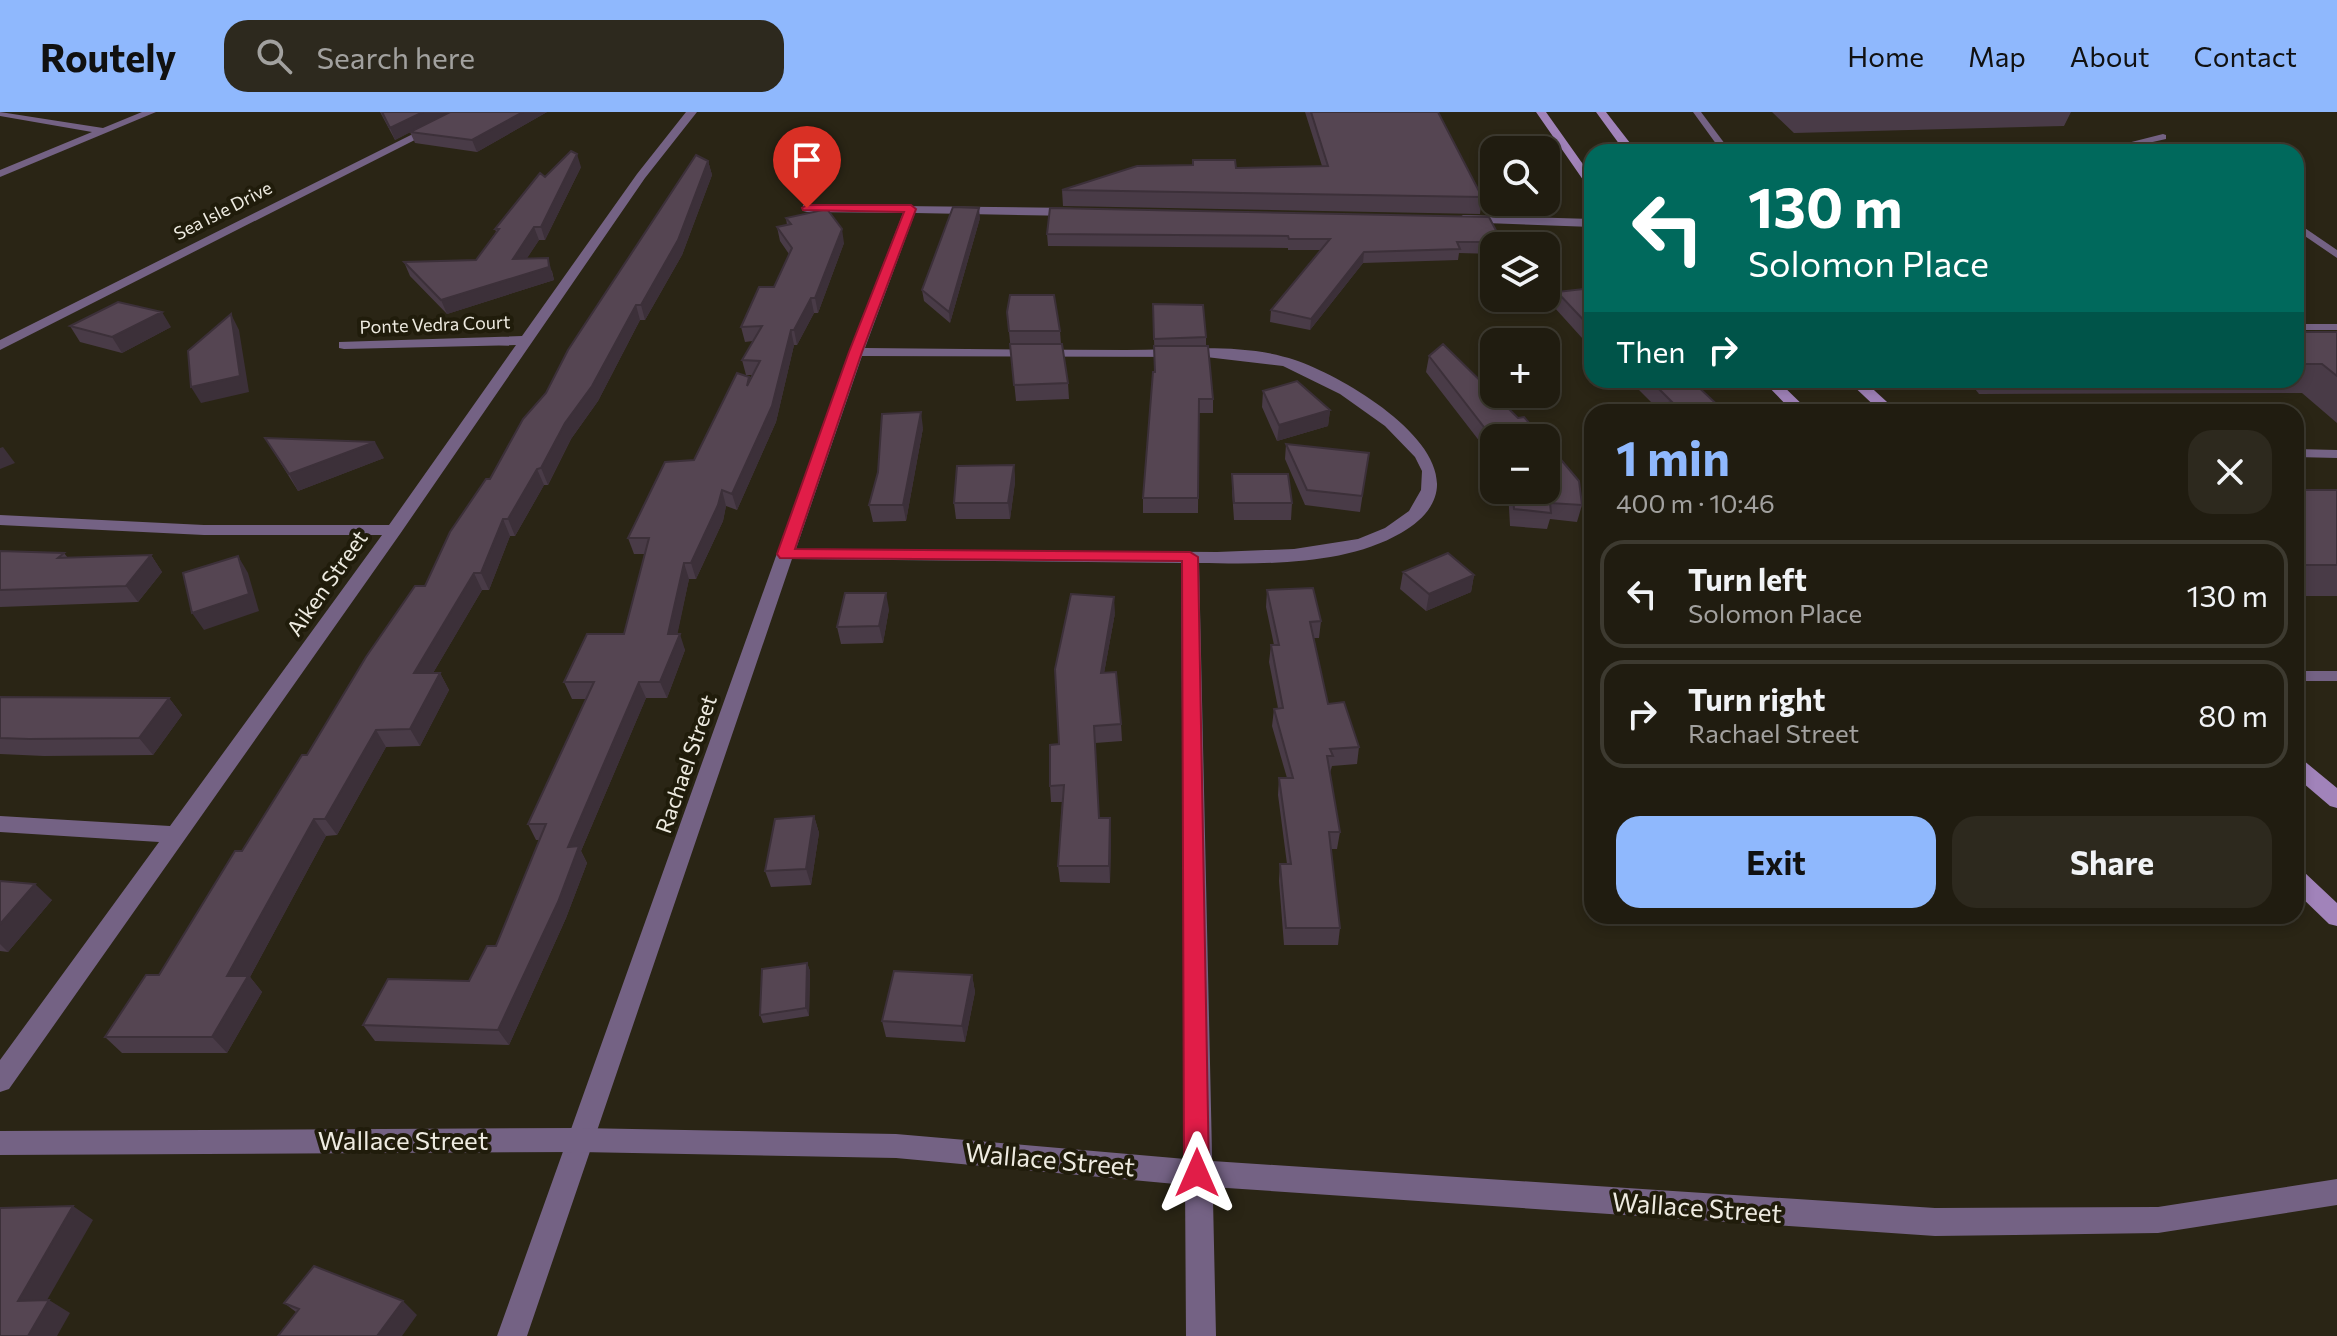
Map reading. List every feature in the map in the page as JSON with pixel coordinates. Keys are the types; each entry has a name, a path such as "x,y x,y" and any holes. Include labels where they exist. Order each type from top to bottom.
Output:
{"main road":[{"path":"1541,112 1584,174"},
{"path":"1601,112 1625,144"},
{"path":"1777,388 1794,404"},
{"path":"1863,388 1881,404"},
{"path":"2304,772 2337,800"},
{"path":"2304,886 2337,917"}],"street":[{"path":"0,174 151,112"},
{"name":"Sea Isle Drive","path":"0,346 465,112"},
{"name":"Aiken Street","path":"0,1081 394,530 641,176 692,112"},
{"path":"0,113 105,131"},
{"path":"807,208 1085,212"},
{"name":"Rachael Street","path":"512,1336 856,352 911,209"},
{"path":"1446,219 1584,223"},
{"name":"Ponte Vedra Court","path":"344,345 527,340"},
{"path":"785,554 1190,557 1309,553 1374,540 1414,518 1431,490 1429,467 1418,450 1387,419 1305,368 1265,357 856,352"},
{"path":"0,520 204,530 394,530"},
{"path":"1190,557 1201,1336"},
{"path":"0,824 177,835"},
{"name":"Wallace Street","path":"0,1143 580,1140 896,1146 1197,1173 1935,1222 2158,1220 2337,1192"}],"lane":[{"path":"1697,112 1721,144"},
{"path":"2132,144 2163,137"},
{"path":"2304,231 2337,255"},
{"path":"2304,327 2337,327"},
{"path":"2304,453 2337,454"},
{"path":"2304,676 2337,676"}],"building":[{"path":"382,112 423,112 390,128"},
{"path":"450,112 523,112 472,140 410,132"},
{"path":"1311,112 1438,112 1480,197 1062,190 1137,166 1193,165 1193,160 1235,160 1236,168 1328,166"},
{"path":"571,151 577,154 541,227 534,227 513,259 548,258 549,267 441,300 404,262 476,260 499,229 495,229 540,173 545,177"},
{"path":"696,155 708,161 678,240 641,305 636,305 592,386 565,423 541,468 537,469 508,519 503,519 481,573 474,573 414,673 440,673 410,729 376,730 325,819 314,819 227,976 248,976 212,1037 105,1037 146,975 159,975 235,851 242,851 302,755 307,755 366,657 415,586 425,586 450,532 486,479 490,479 523,419 546,393 568,350"},
{"path":"953,207 979,208 949,312 922,290"},
{"path":"1050,208 1489,217 1497,232 1480,232 1480,242 1457,242 1460,249 1364,252 1311,319 1271,310 1330,239 1047,234"},
{"path":"827,209 842,229 815,298 811,298 794,330 791,330 772,406 732,494 722,490 691,563 684,563 668,634 680,634 660,682 639,682 568,847 579,846 558,902 498,1030 363,1025 388,979 469,981 487,946 496,946 546,824 528,824 594,682 564,682 587,634 624,634 649,538 628,538 665,462 694,460 737,373 749,377 747,386 760,361 742,360 762,326 741,327 759,287 774,287 792,248 777,227 791,224 786,218"},
{"path":"1584,289 1584,321 1560,295 1560,292"},
{"path":"1010,295 1054,295 1060,331 1009,331 1007,312"},
{"path":"118,302 162,312 112,337 70,326"},
{"path":"1153,304 1203,305 1206,337 1154,339"},
{"path":"231,314 240,376 191,387 188,351"},
{"path":"2304,332 2337,332 2337,376 2322,364 2304,364"},
{"path":"1010,344 1062,344 1068,383 1014,385"},
{"path":"1443,344 1480,381 1480,408 1508,408 1530,424 1482,424 1429,356"},
{"path":"1154,346 1208,346 1213,399 1199,399 1198,498 1143,498 1155,372"},
{"path":"1297,381 1330,410 1279,425 1263,391"},
{"path":"1658,388 1699,388 1716,404 1664,404 1672,402"},
{"path":"921,412 903,505 869,505 878,472 882,414"},
{"path":"265,438 375,442 289,474"},
{"path":"1286,444 1369,453 1362,496 1307,490"},
{"path":"1560,459 1579,481 1582,505 1560,504"},
{"path":"1014,465 1008,503 954,503 957,466"},
{"path":"1232,474 1288,474 1292,503 1234,503"},
{"path":"2304,490 2337,490 2337,565 2304,565"},
{"path":"1514,504 1550,504 1551,513 1514,509"},
{"path":"0,551 64,553 58,558 151,555 126,586 0,590"},
{"path":"1448,553 1474,575 1429,594 1403,572"},
{"path":"238,556 249,594 192,613 183,573"},
{"path":"1313,588 1321,621 1310,622 1328,704 1344,702 1359,747 1330,749 1333,756 1327,756 1340,832 1329,832 1340,928 1286,928 1280,864 1291,864 1279,778 1293,778 1274,709 1283,708 1271,645 1279,645 1267,590"},
{"path":"845,593 886,593 879,626 837,627"},
{"path":"1071,594 1114,597 1101,673 1116,672 1121,724 1094,726 1099,818 1110,818 1109,866 1058,866 1064,785 1050,786 1050,745 1059,744 1055,669"},
{"path":"0,697 169,698 139,738 29,739 0,738"},
{"path":"814,816 806,869 765,871 775,819"},
{"path":"0,881 35,884 0,924"},
{"path":"807,963 806,1008 760,1015 762,969"},
{"path":"894,971 972,975 962,1026 882,1021"},
{"path":"73,1206 18,1301 49,1300 28,1336 0,1336 0,1208"},
{"path":"314,1266 403,1301 377,1336 278,1336 299,1309 284,1303"}],"route":[{"path":"807,208 911,209 856,352 785,554 1190,557 1197,1173"}]}
